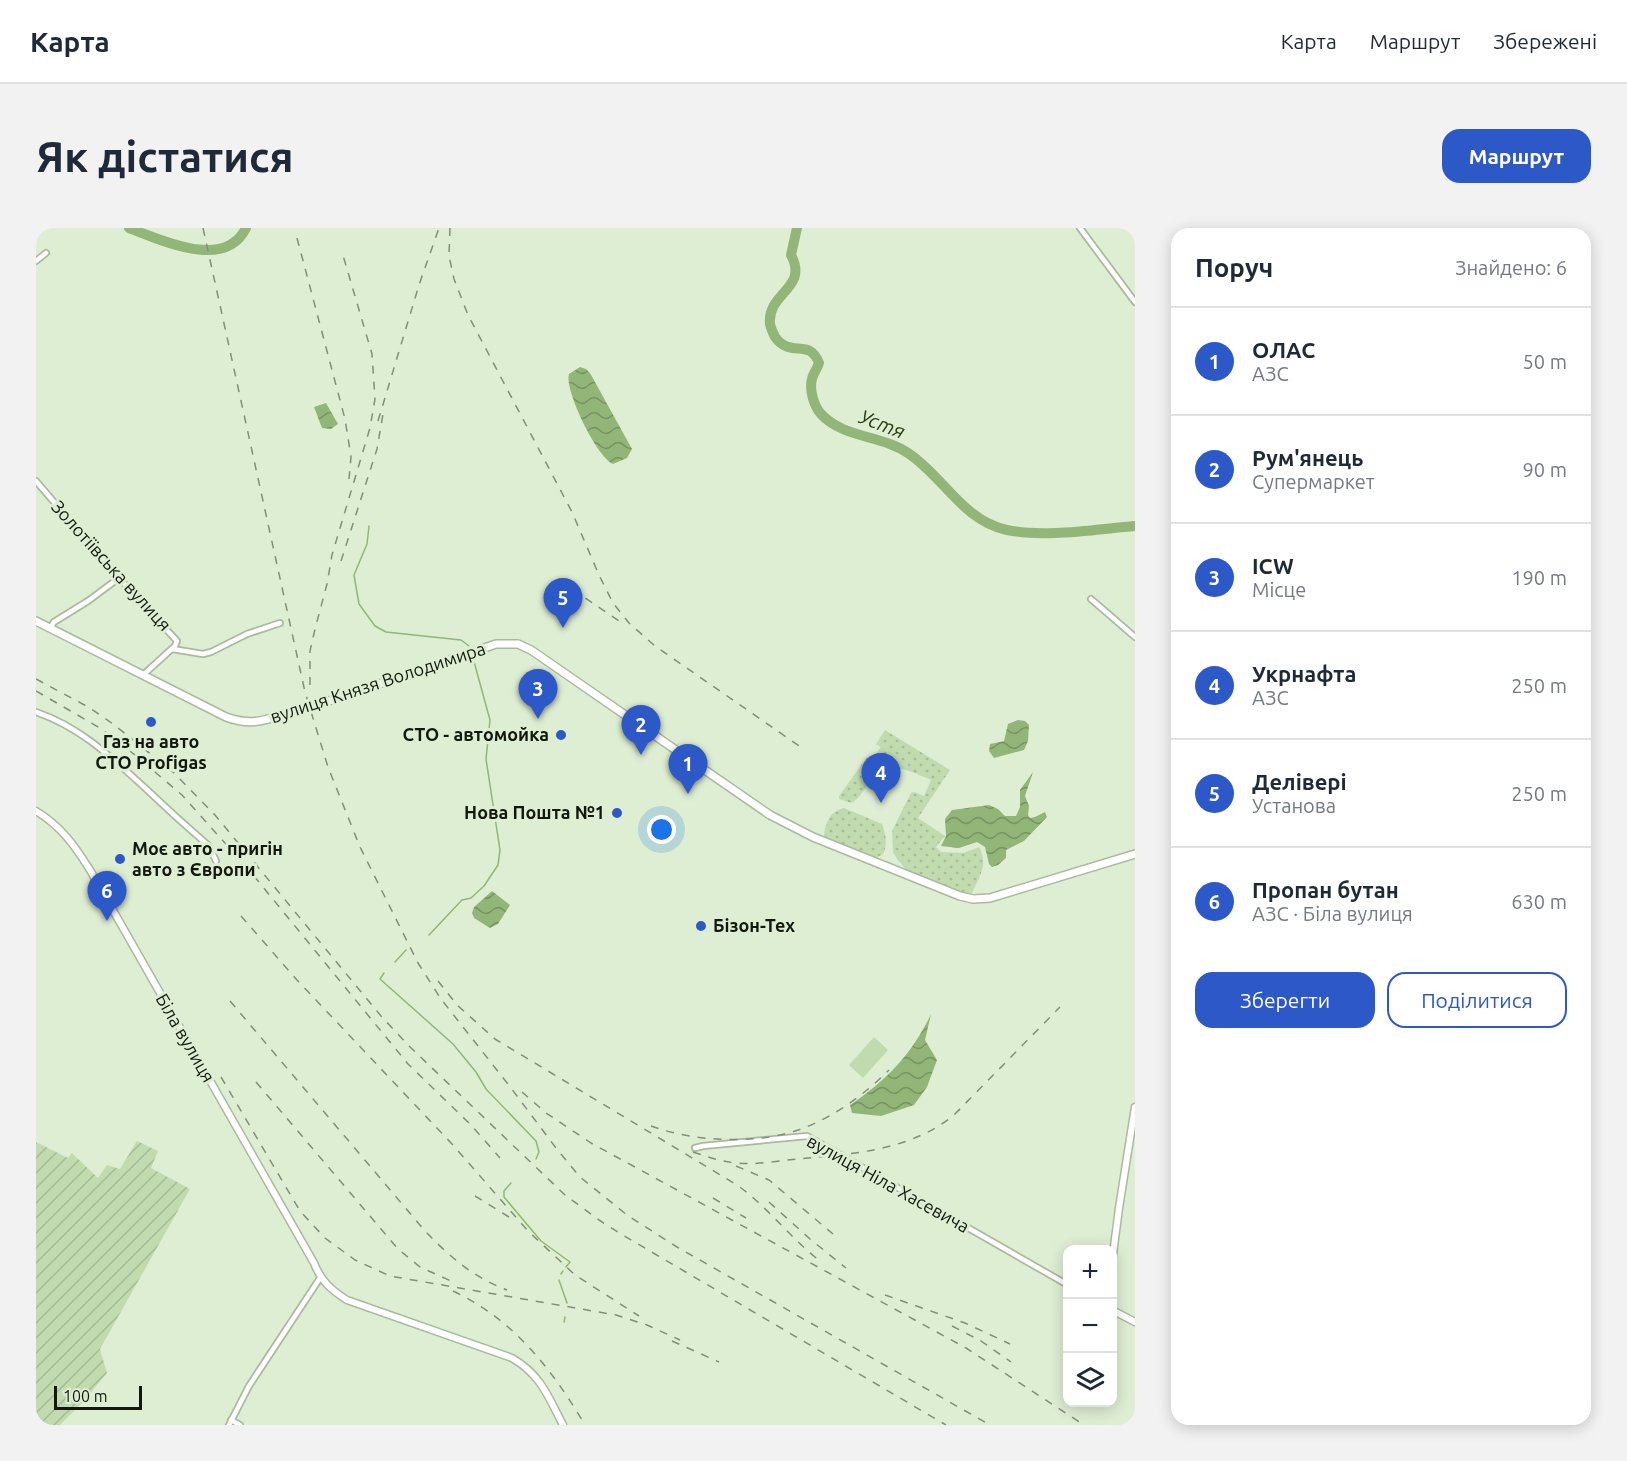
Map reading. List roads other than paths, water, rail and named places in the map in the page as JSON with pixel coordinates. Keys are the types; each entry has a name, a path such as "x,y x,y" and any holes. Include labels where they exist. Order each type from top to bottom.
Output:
{"main road":[{"name":"вулиця Князя Володимира","path":"36,621 239,721 254,723 332,700 496,644 518,644 531,650 770,815 813,837 960,896 973,899 990,898 1135,854"}],"street":[{"path":"1080,228 1135,303"},
{"path":"36,261 46,253"},
{"name":"Золотіївська вулиця","path":"36,481 119,578 176,639 177,645 143,675"},
{"path":"50,628 54,622 119,578"},
{"path":"1091,599 1135,637"},
{"path":"172,650 203,654 247,634 280,623"},
{"path":"36,712 63,723 100,746 209,846 216,861"},
{"name":"Біла вулиця","path":"36,811 62,830 75,845 314,1263 320,1278 331,1290 347,1300 512,1358 527,1367 537,1377 563,1425"},
{"path":"1115,1245 1135,1107"},
{"name":"вулиця Ніла Хасевича","path":"695,1148 807,1136 1063,1282"},
{"path":"240,1425 230,1423 249,1386 320,1278"},
{"path":"1117,1312 1135,1322"}],"water":[{"path":"580,367 590,373 632,449 627,458 613,464 606,459 591,437 572,394 569,374"},
{"path":"326,403 338,424 331,429 322,428 314,407"},
{"path":"1018,720 1025,721 1029,725 1028,741 1024,750 994,758 989,751 990,744 1004,741 1008,724"},
{"path":"1033,772 1025,796 1029,806 1028,815 1030,818 1045,812 1047,817 1024,841 1006,850 1006,858 998,865 992,867 989,864 985,847 977,842 959,848 941,846 946,836 945,819 952,810 989,805 998,809 1005,816 1016,816 1020,807 1020,790"},
{"path":"492,891 510,905 498,924 490,928 474,918 472,913 474,907"},
{"path":"931,1014 925,1040 937,1060 927,1087 914,1105 881,1116 852,1113 850,1105 876,1086 907,1054"}],"waterway":[{"name":"Устя","path":"129,228 175,245 208,250 223,248 236,241 246,228"},
{"name":"Устя","path":"797,228 791,255 795,266 795,276 775,304 770,324 775,337 781,343 787,347 805,349 815,355 819,363 811,383 814,402 818,411 830,422 840,428 897,447 908,453 932,473 966,508 992,525 1007,530 1037,533 1135,526"},
{"path":"369,526 367,544 354,575 359,604 375,626 386,632 461,640 469,646"},
{"path":"429,935 462,900 471,898 484,886 498,865 500,850 486,759 490,720 473,658"},
{"path":"395,962 406,950"},
{"path":"384,973 380,979 453,1044 476,1072 486,1089 536,1141 539,1152 536,1159"},
{"path":"511,1183 504,1191 504,1197 541,1241 570,1262 566,1267"},
{"path":"559,1280 567,1303"},
{"path":"564,1322 565,1317"}],"railway":[{"path":"203,228 305,692 328,767 360,847 418,963 441,999 580,1177 627,1215 677,1247 990,1425"},
{"path":"378,421 419,285 439,228"},
{"path":"450,228 449,256 454,279 468,315 572,512 613,603 629,623 655,646 805,750"},
{"path":"297,238 345,419 351,457 349,479"},
{"path":"310,685 310,651 332,555 370,428 375,399 372,354 342,252"},
{"path":"341,561 377,449 383,414"},
{"path":"559,580 625,625"},
{"path":"36,679 90,708 172,771 215,815 381,1016 409,1046 565,1195 621,1234 946,1425"},
{"path":"36,691 100,728 182,795 249,870 408,1064 470,1124 500,1158"},
{"path":"241,916 297,980 452,1144 528,1231 575,1275 639,1316"},
{"path":"438,981 457,1005 495,1039 737,1185 820,1261"},
{"path":"230,1001 425,1231 463,1265 507,1290"},
{"path":"693,1152 726,1162 760,1163 880,1149 919,1136 954,1115 1060,1007"},
{"path":"651,1126 687,1135 726,1140 765,1138 784,1134 813,1124 837,1111 870,1088 889,1070"},
{"path":"221,1077 300,1211 325,1238 355,1260 390,1276 616,1315 647,1325 680,1340"},
{"path":"256,1082 398,1249 420,1267 451,1281"},
{"path":"522,1092 546,1113 591,1143 966,1348 1084,1425"},
{"path":"736,1166 769,1180 833,1234"},
{"path":"475,1196 509,1217"},
{"path":"713,1198 746,1218"},
{"path":"769,1202 846,1268"},
{"path":"453,1291 475,1302 494,1316 529,1348 559,1384 585,1425"},
{"path":"885,1295 965,1323 1010,1344"},
{"path":"952,1326 981,1341 1011,1362"},
{"path":"672,1341 719,1362"}],"place":[{"name":"Делівері","path":"563,628"},
{"name":"ICW","path":"538,719"},
{"name":"Газ на авто СТО Profigas","path":"151,722"},
{"name":"СТО - автомойка","path":"561,735"},
{"name":"Рум'янець","path":"641,755"},
{"name":"ОЛАС","path":"688,794"},
{"name":"Укрнафта","path":"881,803"},
{"name":"Нова Пошта №1","path":"617,813"},
{"name":"Моє авто - пригін авто з Європи","path":"120,859"},
{"name":"Пропан бутан","path":"107,921"},
{"name":"Бізон-Тех","path":"701,926"}]}
